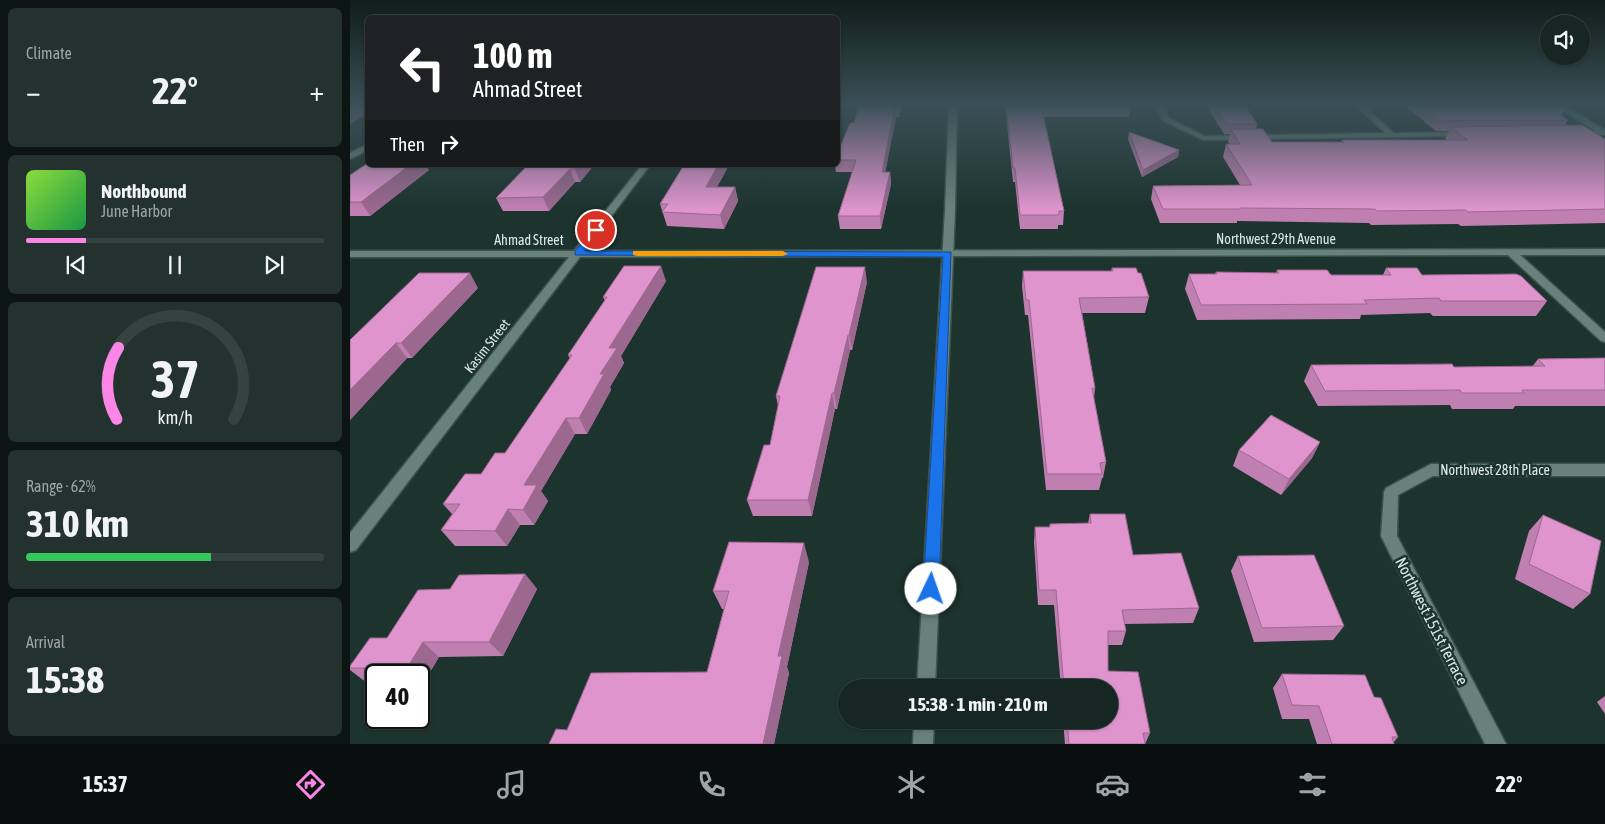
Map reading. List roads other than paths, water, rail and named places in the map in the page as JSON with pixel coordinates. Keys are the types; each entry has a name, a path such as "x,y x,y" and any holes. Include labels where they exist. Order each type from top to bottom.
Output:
{"street":[{"path":"926,679 948,254 952,140"},
{"path":"350,158 365,148"},
{"name":"Kasim Street","path":"350,545 644,167"},
{"path":"1509,251 1605,338"},
{"name":"Northwest 29th Avenue","path":"948,254 1605,252"},
{"name":"Ahmad Street","path":"350,254 948,254"},
{"name":"Northwest 28th Place","path":"1390,492 1431,470 1605,470"},
{"name":"Northwest 151st Terrace","path":"1390,492 1389,536 1496,744"},
{"path":"923,744 924,729"}]}
